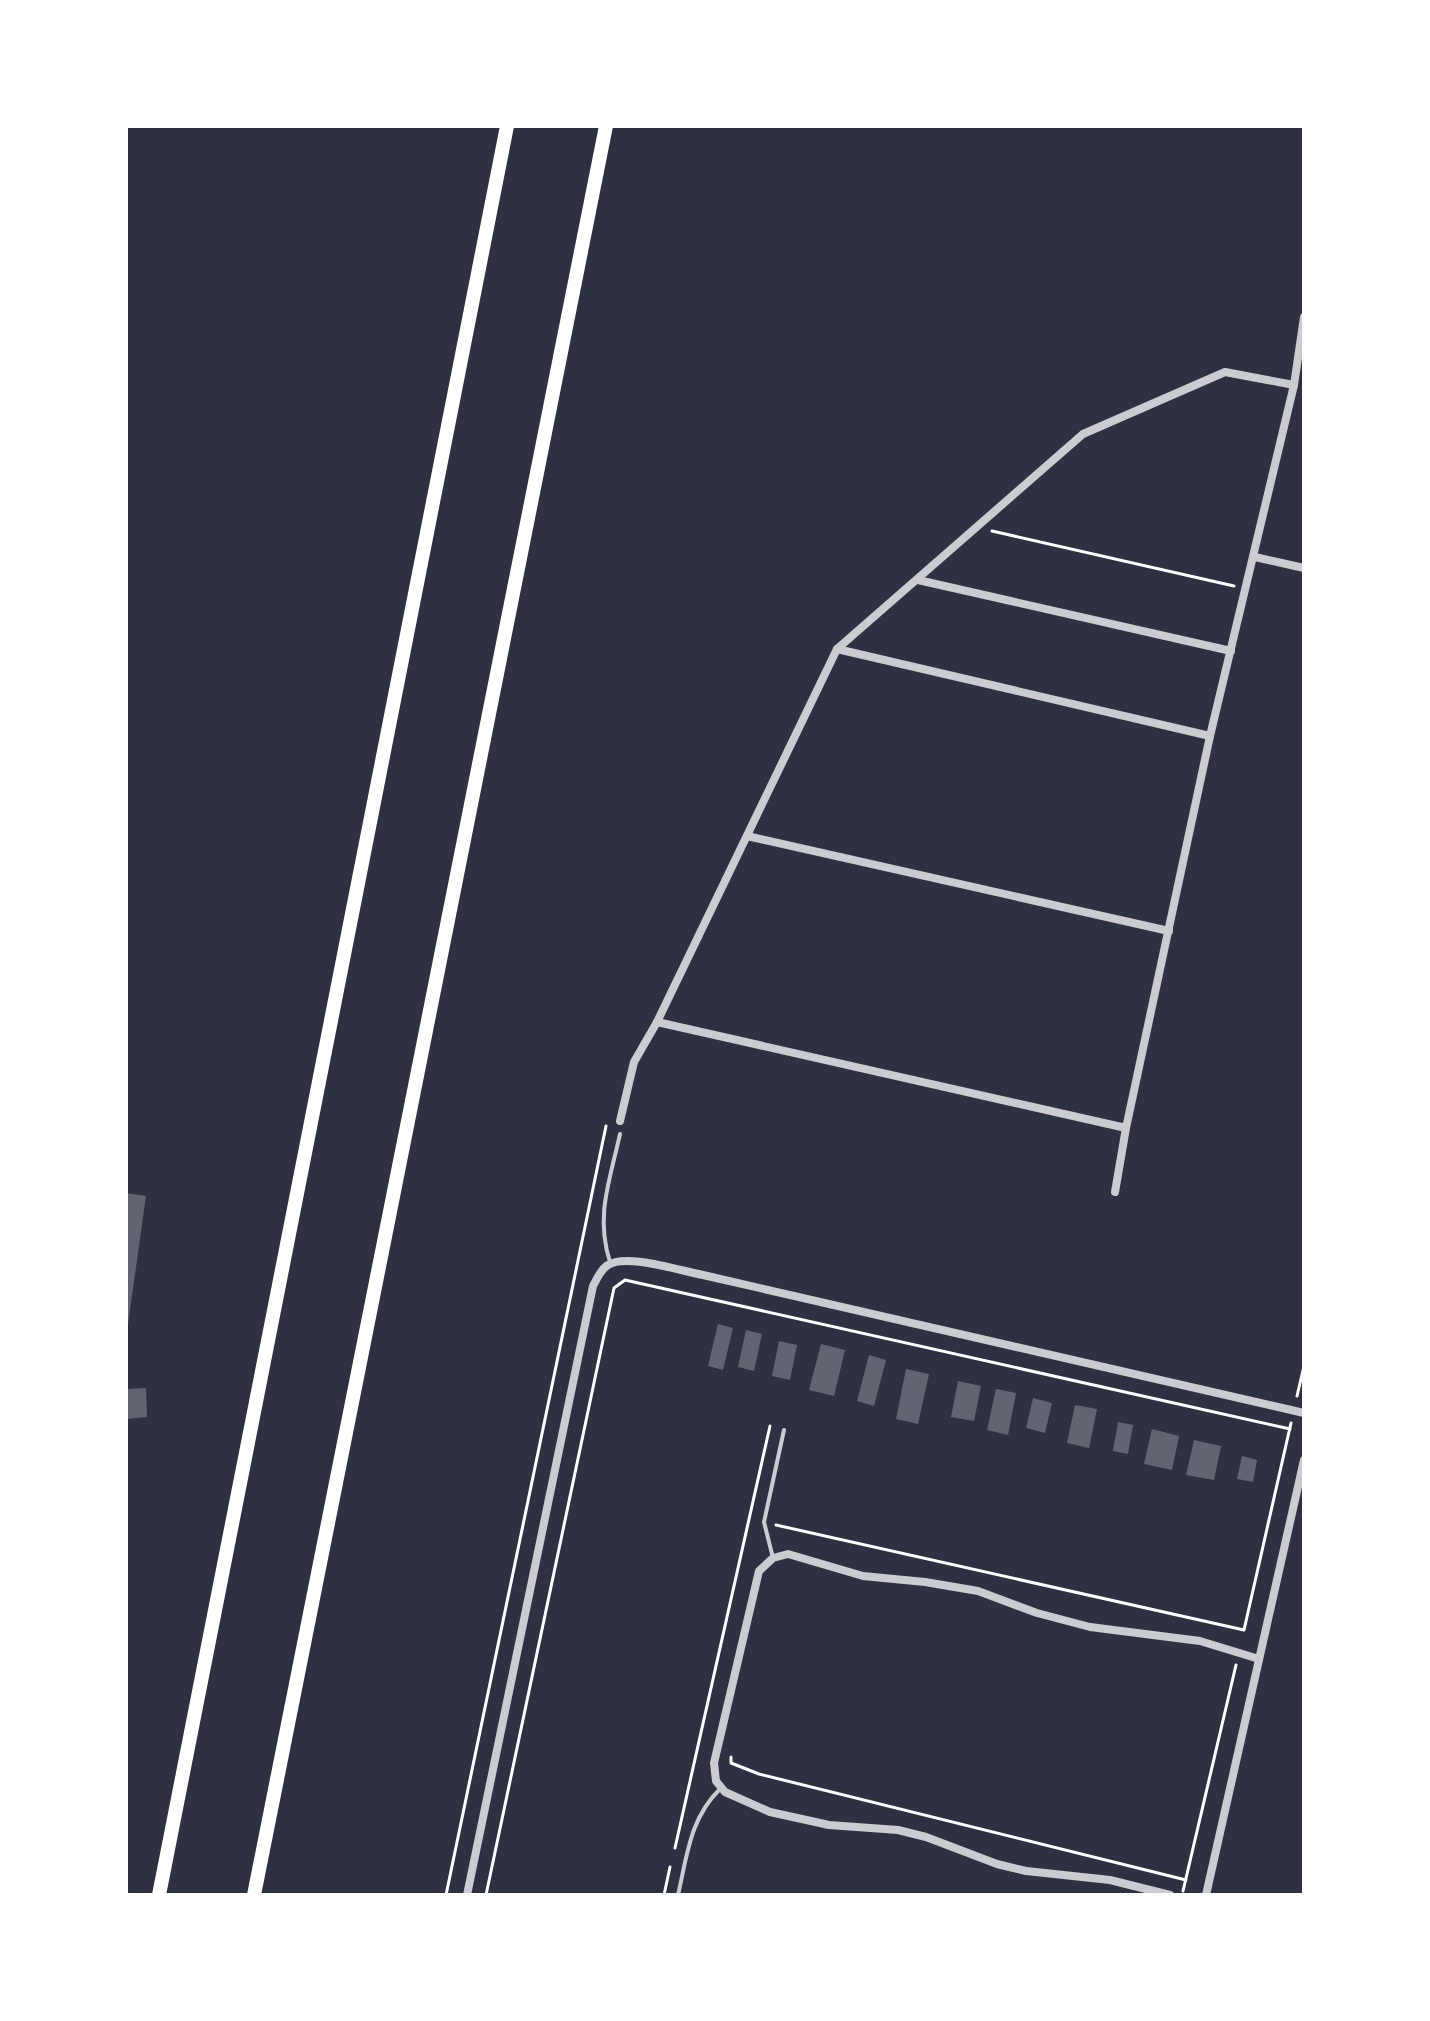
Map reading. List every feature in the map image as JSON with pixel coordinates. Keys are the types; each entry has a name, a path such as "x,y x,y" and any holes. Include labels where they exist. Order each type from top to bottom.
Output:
{"highway":[{"path":"159,1895 507,126"},
{"path":"254,1895 606,126"}],"street":[{"path":"1115,1192 1210,736 1294,385 1304,317"},
{"path":"620,1121 634,1062 657,1022 837,649 1083,434 1225,372 1294,385"},
{"path":"1255,557 1304,568"},
{"path":"918,580 1231,651"},
{"path":"837,649 1210,736"},
{"path":"747,836 1169,931"},
{"path":"657,1022 1126,1128"},
{"path":"467,1895 593,1286 598,1275 611,1264 630,1261 703,1275 1304,1413"},
{"path":"1206,1895 1304,1460"},
{"path":"1170,1895 1110,1880 1026,1871 898,1830 801,1821 734,1798 722,1788 714,1774 717,1746 759,1571 773,1558 788,1554 863,1576 978,1591 1037,1613 1090,1627 1174,1636 1259,1659"}],"lane":[{"path":"611,1264 602,1223 620,1134"},
{"path":"773,1558 764,1522 784,1430"},
{"path":"678,1895 695,1823 710,1799 722,1788"}],"path":[{"path":"976,527 1246,589"},
{"path":"446,1895 606,1126"},
{"path":"486,1895 614,1288 625,1280 1290,1429"},
{"path":"1182,1895 1304,1366"},
{"path":"674,1850 770,1426"},
{"path":"749,1519 1244,1630"},
{"path":"717,1746 730,1750 731,1763 759,1774 1186,1880"},
{"path":"664,1895 671,1865"}],"building":[{"path":"126,1193 146,1196 128,1324 126,1324"},
{"path":"718,1324 733,1328 723,1370 708,1366"},
{"path":"746,1330 762,1334 754,1371 738,1367"},
{"path":"779,1341 797,1345 790,1380 772,1376"},
{"path":"821,1344 845,1350 834,1396 809,1390"},
{"path":"869,1355 886,1360 874,1406 857,1401"},
{"path":"906,1369 929,1374 918,1424 896,1419"},
{"path":"958,1381 981,1386 974,1421 951,1417"},
{"path":"146,1388 147,1417 126,1419 126,1389"},
{"path":"996,1389 1016,1393 1008,1435 987,1430"},
{"path":"1033,1398 1052,1403 1045,1433 1026,1428"},
{"path":"1075,1405 1097,1409 1089,1448 1067,1443"},
{"path":"1118,1422 1133,1425 1128,1454 1113,1451"},
{"path":"1152,1429 1179,1436 1172,1470 1144,1464"},
{"path":"1194,1440 1221,1446 1214,1480 1186,1475"},
{"path":"1242,1456 1257,1460 1253,1482 1237,1479"}]}
